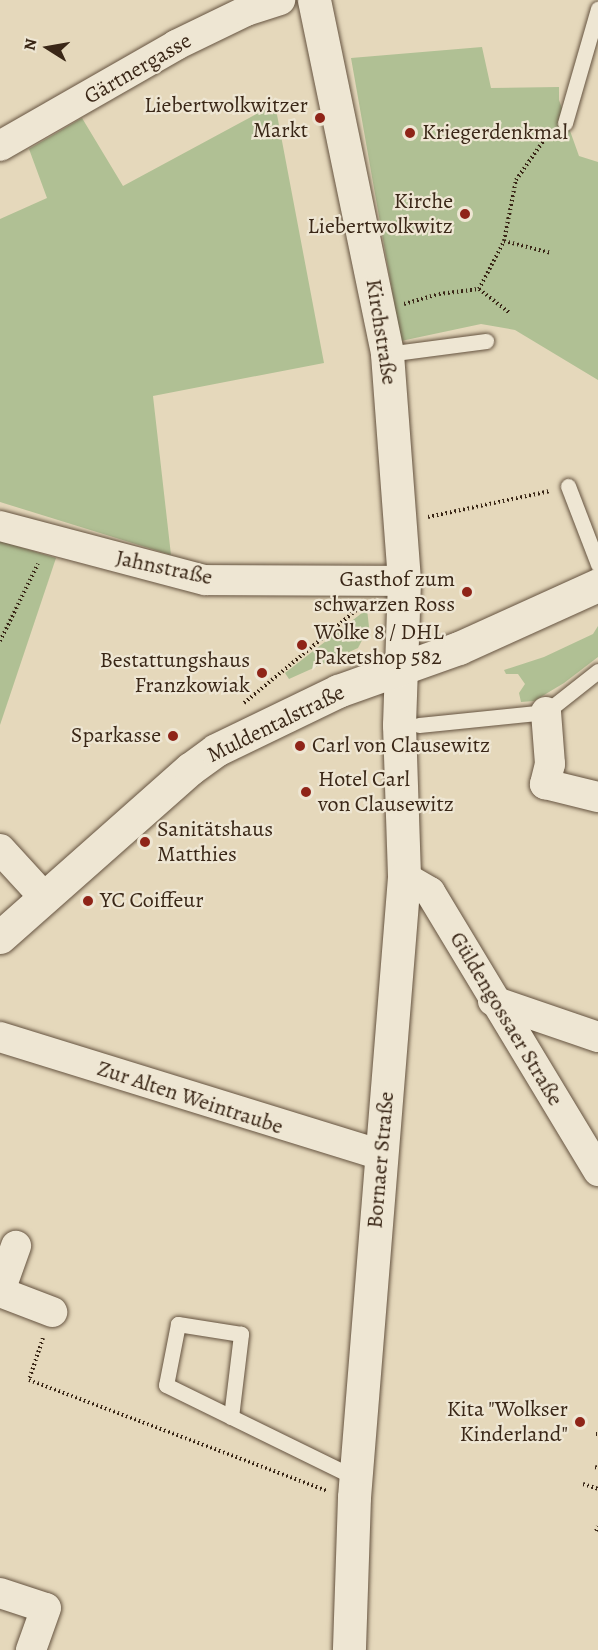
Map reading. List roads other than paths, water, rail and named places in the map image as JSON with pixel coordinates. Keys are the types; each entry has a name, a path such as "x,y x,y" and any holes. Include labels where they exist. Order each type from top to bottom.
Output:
{"main road":[{"name":"Kirchstraße","path":"314,0 387,354 404,581 400,669"},
{"name":"Muldentalstraße","path":"0,937 216,750 309,704 459,648 598,585"},
{"name":"Bornaer Straße","path":"349,1650 355,1487 404,877 400,669"}],"street":[{"name":"Gärtnergasse","path":"0,146 176,45 246,11 280,0"},
{"name":"Jahnstraße","path":"0,526 47,541 206,580 404,581"},
{"path":"546,712 549,764 545,784 598,797"},
{"path":"0,849 44,897"},
{"name":"Güldengossaer Straße","path":"404,877 430,892 493,1001 598,1171"},
{"path":"493,1001 598,1037"},
{"name":"Zur Alten Weintraube","path":"0,1037 381,1155"},
{"path":"569,1124 598,1133"},
{"path":"16,1246 0,1291 52,1312"},
{"path":"0,1593 46,1608 31,1650"}],"lane":[{"path":"565,123 598,9"},
{"path":"387,354 486,341"},
{"path":"568,486 598,564"},
{"path":"419,725 546,712 598,671"},
{"path":"231,1417 241,1334 178,1324 166,1385 231,1417 355,1487"}],"place":[{"name":"Liebertwolkwitzer Markt","path":"320,118"},
{"name":"Kriegerdenkmal","path":"410,133"},
{"name":"Kirche Liebertwolkwitz","path":"465,214"},
{"name":"Gasthof zum schwarzen Ross","path":"467,592"},
{"name":"Wolke 8 / DHL Paketshop 582","path":"302,645"},
{"name":"Bestattungshaus Franzkowiak","path":"262,673"},
{"name":"Sparkasse","path":"173,736"},
{"name":"Carl von Clausewitz","path":"300,746"},
{"name":"Hotel Carl von Clausewitz","path":"306,792"},
{"name":"Sanitätshaus Matthies","path":"145,842"},
{"name":"YC Coiffeur","path":"88,901"},
{"name":"Kita \"Wolkser Kinderland\"","path":"580,1422"}]}
